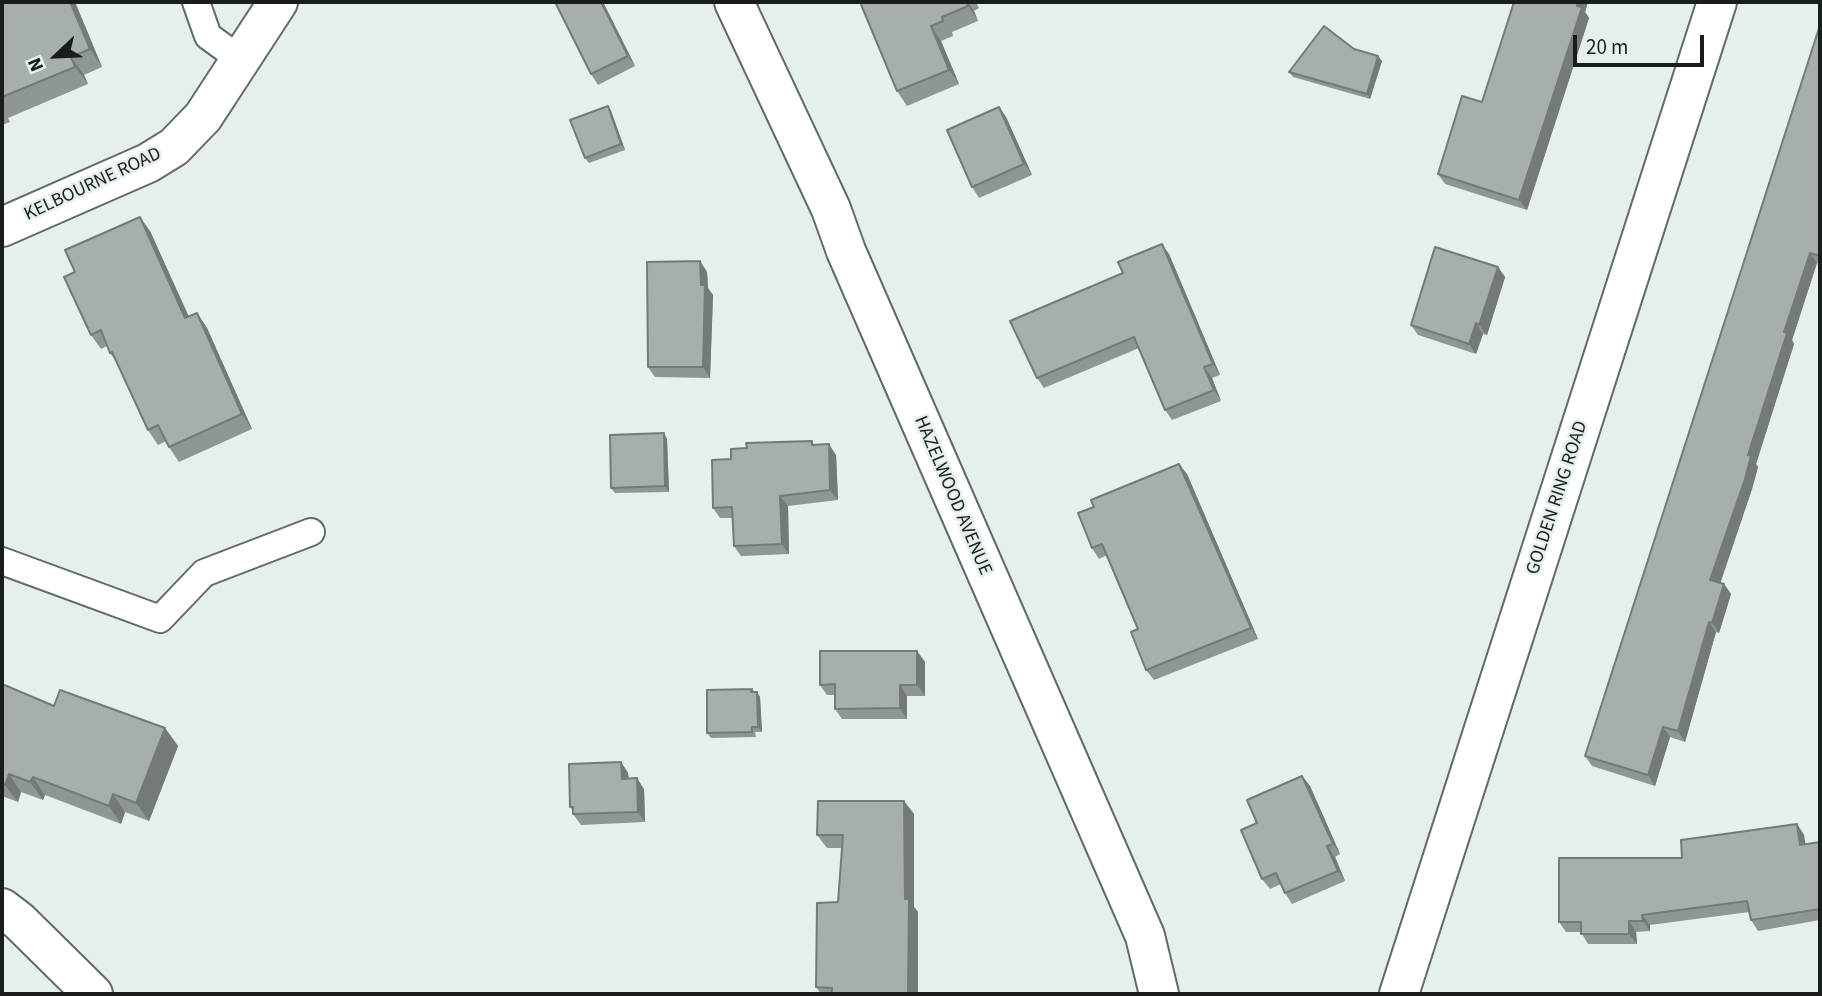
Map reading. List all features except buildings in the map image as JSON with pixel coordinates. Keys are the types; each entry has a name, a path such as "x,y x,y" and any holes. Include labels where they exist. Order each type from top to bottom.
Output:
{"street":[{"name":"KELBOURNE ROAD","path":"2,228 148,163 174,147 203,117 278,2"},
{"name":"HAZELWOOD AVENUE","path":"734,2 831,209 856,276 1144,936 1159,994"},
{"name":"GOLDEN RING ROAD","path":"1398,994 1717,2"},
{"path":"2,908 19,921 93,994"}],"lane":[{"path":"196,2 208,36 241,60"},
{"path":"2,561 160,619 204,573 311,532"}]}
